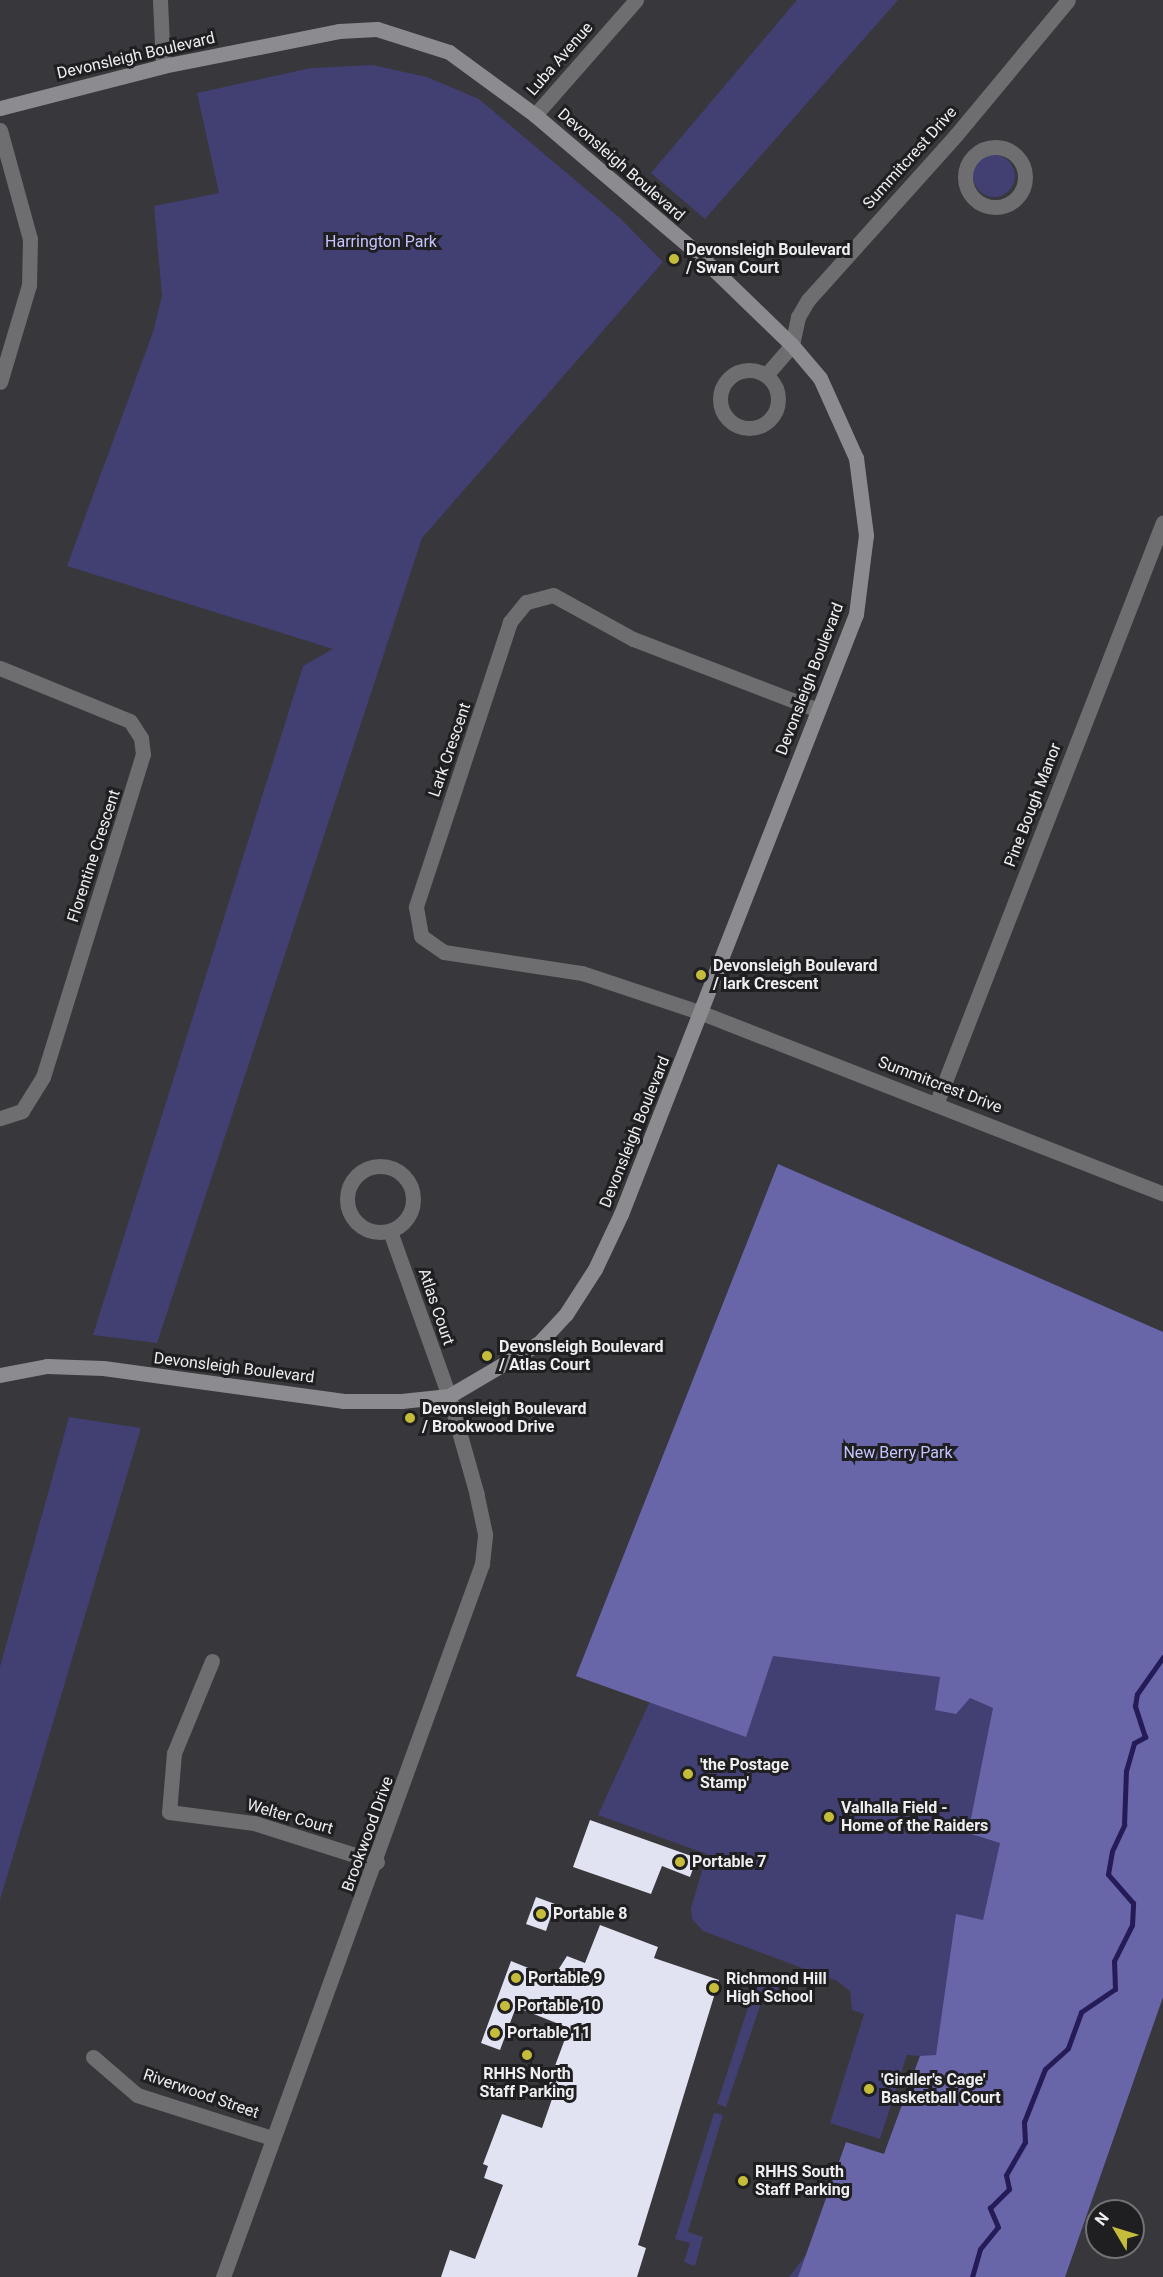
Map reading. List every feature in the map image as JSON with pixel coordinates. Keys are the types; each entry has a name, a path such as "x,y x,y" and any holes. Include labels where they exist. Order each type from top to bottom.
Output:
{"street":[{"path":"160,0 163,66"},
{"name":"Luba Avenue","path":"535,115 636,0"},
{"name":"Summitcrest Drive","path":"792,345 798,317 808,300 956,135 1068,0"},
{"name":"Devonsleigh Boulevard","path":"0,108 163,66 339,31 377,29 449,52 535,115 697,254 792,345 820,378 856,458 866,535 856,614 702,1013 621,1215 566,1314 539,1342 448,1396 344,1401 103,1368 47,1366 0,1374"},
{"path":"0,130 30,239 29,285 0,382"},
{"path":"956,135 974,154"},
{"path":"998,147 1019,159 1025,183 1011,203 986,206 975,200 964,177 974,154 998,147"},
{"path":"766,375 792,345"},
{"name":"Pine Bough Manor","path":"937,1102 1163,522"},
{"name":"Lark Crescent","path":"702,1013 582,973 444,952 421,936 416,907 510,622 526,602 553,595 633,639 818,710"},
{"name":"Florentine Crescent","path":"0,668 130,721 141,738 143,754 43,1077 22,1111 0,1118"},
{"name":"Summitcrest Drive","path":"702,1013 1162,1190"},
{"path":"376,1166 400,1173 413,1195 406,1220 390,1231 371,1231 360,1225 347,1203 354,1179 376,1166"},
{"name":"Atlas Court","path":"390,1231 448,1396"},
{"name":"Brookwood Drive","path":"224,2277 272,2138 377,1862 482,1564 481,1514 448,1396"},
{"name":"Welter Court","path":"212,1661 174,1753 169,1812 254,1823 377,1862"},
{"name":"Riverwood Street","path":"93,2057 137,2095 272,2138"}],"green space":[{"path":"797,0 898,0 705,219 651,173"},
{"name":"Harrington Park","path":"372,65 427,77 479,99 620,218 663,262 422,538 157,1343 93,1335 303,666 333,649 67,566 153,332 162,296 154,206 219,193 197,93 311,68"},
{"path":"994,155 1009,161 1015,176 1009,191 994,197 979,191 973,176 979,161"},
{"name":"New Berry Park","path":"778,1164 1163,1332 1163,1997 1092,2199 1085,2199 1085,2220 1065,2277 789,2277 884,2154 920,2056 907,2055 880,2139 830,2123 864,2014 852,2010 850,1991 837,1981 703,1931 692,1919 691,1908 707,1854 598,1815 650,1701 576,1676","holes":["1032,1690 968,1833 994,1708 970,1698"]},
{"name":"New Berry Park","path":"778,1164 1163,1332 1163,1997 1092,2199 1085,2199 1085,2220 1065,2277 798,2277 846,2142 884,2154 920,2056 936,2055 956,1914 983,1920 1000,1843 968,1833 993,1708 970,1698 956,1714 935,1710 940,1677 773,1656 746,1737 576,1676"},
{"path":"69,1417 141,1428 0,1900 0,1667"},
{"path":"761,1981 775,1981 780,1995 765,1991 726,2107 717,2104 753,1992"},
{"path":"714,2113 723,2115 688,2232 703,2237 695,2266 684,2262 690,2243 675,2239"}],"building":[{"path":"590,1820 697,1858 690,1877 662,1866 651,1894 573,1867"},
{"name":"Portable 8","path":"536,1897 555,1904 546,1931 526,1924"},
{"name":"Richmond Hill High School","path":"600,1925 658,1947 654,1958 719,1980 638,2245 646,2248 637,2277 441,2277 450,2250 475,2259 503,2185 484,2178 488,2166 483,2164 502,2114 542,2128 553,2096 545,2093 569,2028 516,2007 500,2050 481,2043 511,1961 553,1978 567,1956 585,1963"}],"waterway":[{"path":"972,2277 980,2249 998,2227 990,2208 1009,2189 1006,2175 1025,2142 1024,2122 1045,2069 1068,2048 1081,2012 1115,1989 1114,1961 1132,1925 1133,1903 1108,1874 1112,1851 1124,1825 1126,1771 1134,1743 1145,1737 1135,1706 1137,1694 1163,1657"}],"place":[{"name":"Devonsleigh Boulevard / Swan Court","path":"674,259"},
{"name":"Devonsleigh Boulevard / lark Crescent","path":"701,975"},
{"name":"Devonsleigh Boulevard / Atlas Court","path":"487,1356"},
{"name":"Devonsleigh Boulevard / Brookwood Drive","path":"410,1418"},
{"name":"'the Postage Stamp'","path":"688,1774"},
{"name":"Valhalla Field - Home of the Raiders","path":"829,1817"},
{"name":"Portable 7","path":"680,1862"},
{"name":"Portable 8","path":"541,1914"},
{"name":"Portable 9","path":"516,1978"},
{"name":"Richmond Hill High School","path":"714,1988"},
{"name":"Portable 10","path":"505,2006"},
{"name":"Portable 11","path":"495,2033"},
{"name":"RHHS North Staff Parking","path":"527,2055"},
{"name":"'Girdler's Cage' Basketball Court","path":"869,2089"},
{"name":"RHHS South Staff Parking","path":"743,2181"}]}
